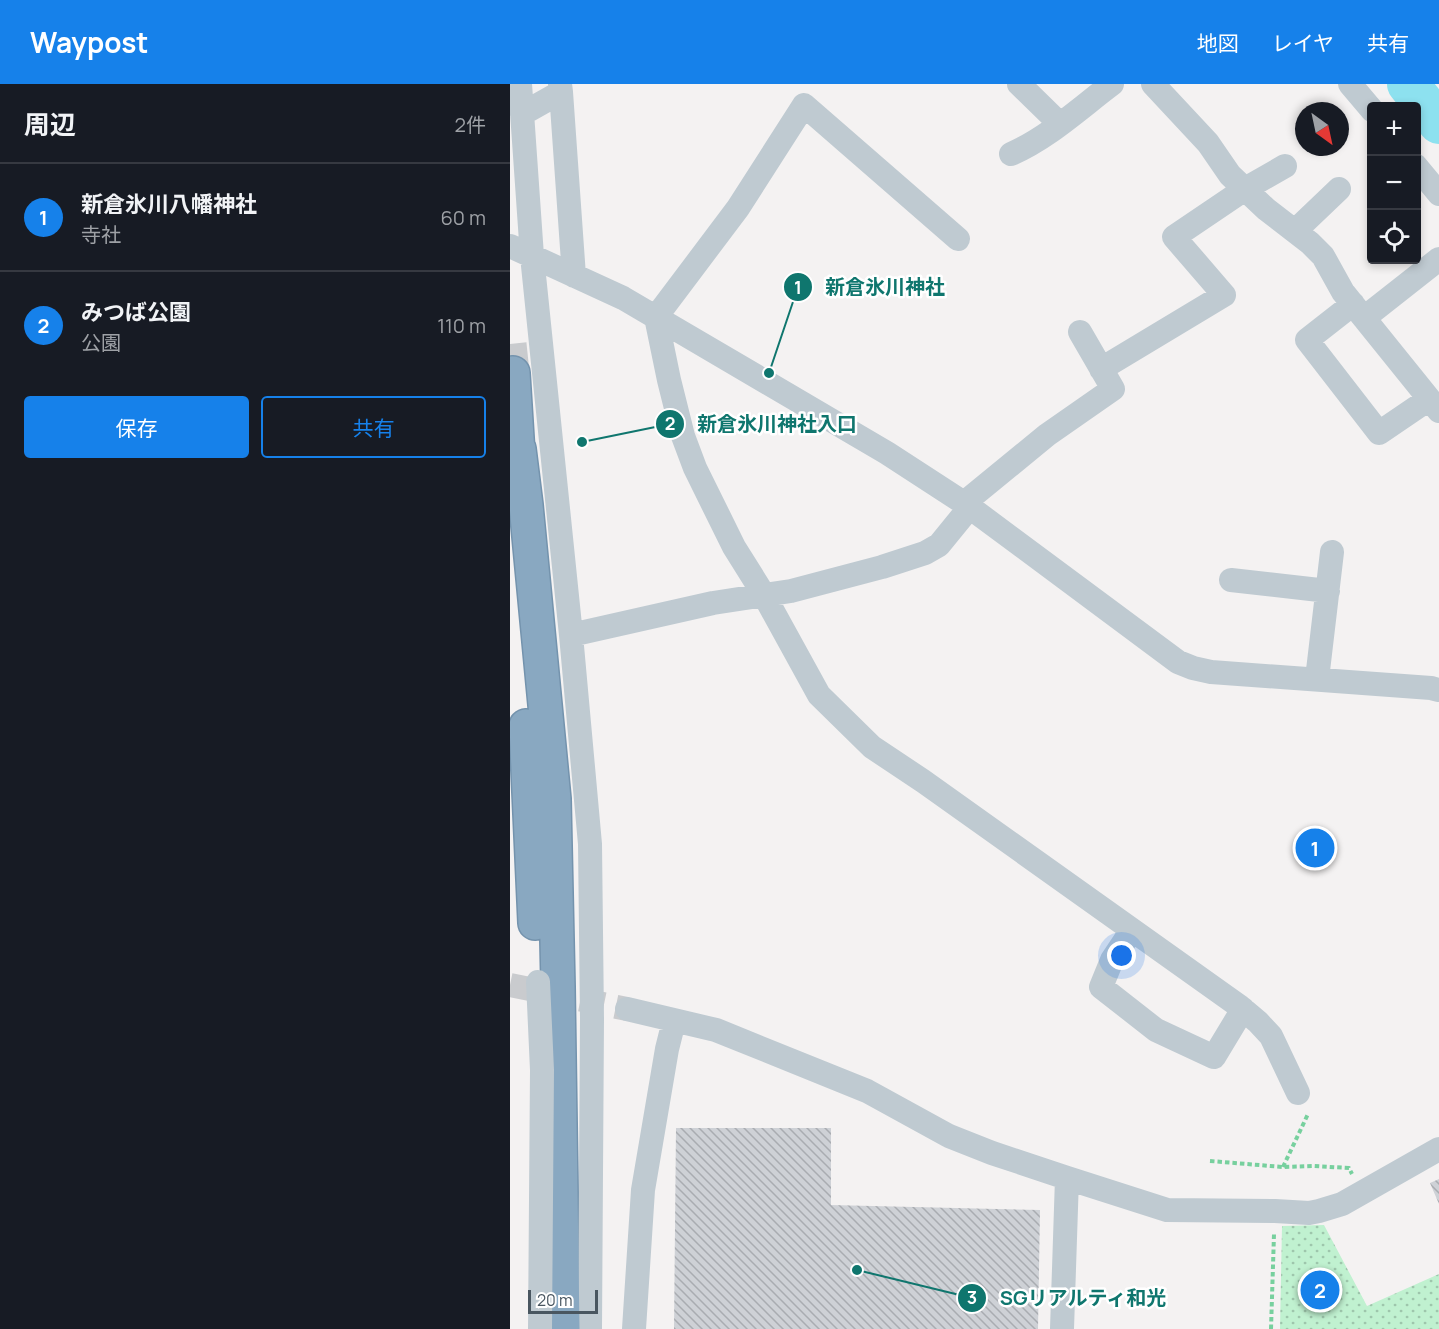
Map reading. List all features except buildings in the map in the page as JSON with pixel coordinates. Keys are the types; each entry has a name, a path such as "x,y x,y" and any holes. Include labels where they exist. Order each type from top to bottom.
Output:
{"highway":[{"path":"513,373 541,799 563,1329"}],"street":[{"path":"520,84 532,256 590,844 592,1031 590,1329"},
{"path":"1019,84 1060,124"},
{"path":"1011,154 1060,124 1112,84"},
{"path":"1153,84 1208,143 1230,176 1323,256 1343,292 1358,311 1434,405 1379,433 1307,340 1358,311 1439,259"},
{"path":"1350,84 1367,105"},
{"path":"522,114 561,88 574,276"},
{"path":"958,239 804,105 738,208 657,317 683,436 695,468 734,547 764,595 819,695 872,747 1132,930 1258,1022 1270,1036 1298,1093"},
{"path":"1101,369 1224,295 1174,237 1245,189 1285,166"},
{"path":"1421,172 1439,194"},
{"path":"1295,231 1339,189"},
{"path":"510,246 622,298 657,317 887,453 967,505 1178,662 1211,672 1439,690"},
{"path":"571,636 713,603 792,591 882,567 925,552 939,544 967,505 1047,435 1113,389 1080,332"},
{"path":"1317,679 1332,552"},
{"path":"1232,580 1328,591"},
{"path":"1132,930 1112,960 1101,987 1156,1030 1214,1058 1243,1010"},
{"path":"540,1329 542,1070 548,985"},
{"path":"627,1009 716,1030 867,1091 949,1136 992,1153 1167,1210 1309,1213 1331,1209 1439,1149"},
{"path":"634,1329 644,1190 667,1049 674,1021"},
{"path":"1062,1329 1067,1178"}],"path":[{"path":"1283,1167 1308,1115 1298,1093"},
{"path":"1210,1161 1283,1167 1349,1168"},
{"path":"1271,1329 1275,1211"}],"green space":[{"path":"1324,1225 1367,1306 1439,1274 1439,1329 1280,1329 1282,1226"}],"waterway":[{"path":"1408,84 1439,123"}],"tunnel":[{"path":"510,344 513,373"},
{"path":"510,985 627,1009"}],"place":[{"name":"新倉氷川神社","path":"769,373"},
{"name":"新倉氷川神社入口","path":"582,442"},
{"name":"新倉氷川八幡神社","path":"1315,848"},
{"name":"SGリアルティ和光","path":"857,1270"},
{"name":"みつば公園","path":"1320,1290"}]}
